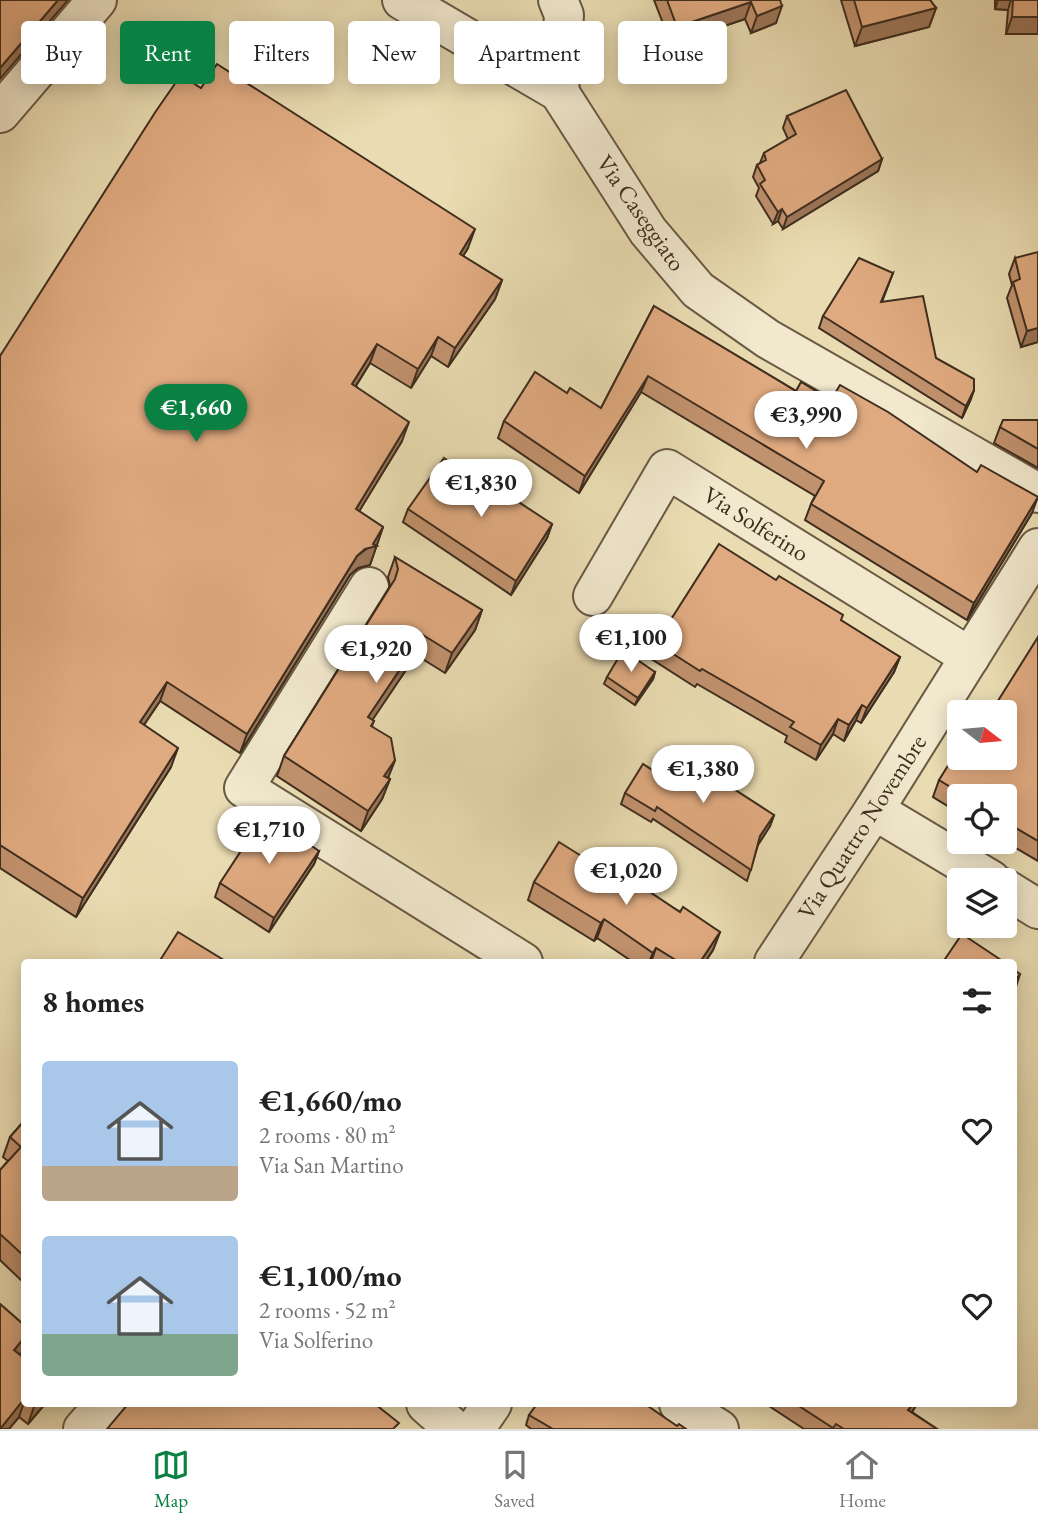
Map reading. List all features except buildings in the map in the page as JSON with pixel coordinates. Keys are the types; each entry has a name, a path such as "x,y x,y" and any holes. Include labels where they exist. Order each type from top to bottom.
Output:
{"street":[{"path":"0,113 97,0"},
{"path":"402,0 559,92 564,15 558,0"},
{"name":"Via Caseggiato","path":"559,92 648,231 698,290 768,339 1038,493"},
{"name":"Via Solferino","path":"593,596 667,469 970,657"},
{"name":"Via Quattro Novembre","path":"776,959 874,810 1038,548"},
{"path":"369,587 244,788 518,959"},
{"path":"874,810 971,868"},
{"path":"1017,896 1038,909"},
{"path":"83,1429 103,1407"},
{"path":"429,1407 454,1429"},
{"path":"475,1429 490,1407"},
{"path":"684,1407 719,1429"}]}
